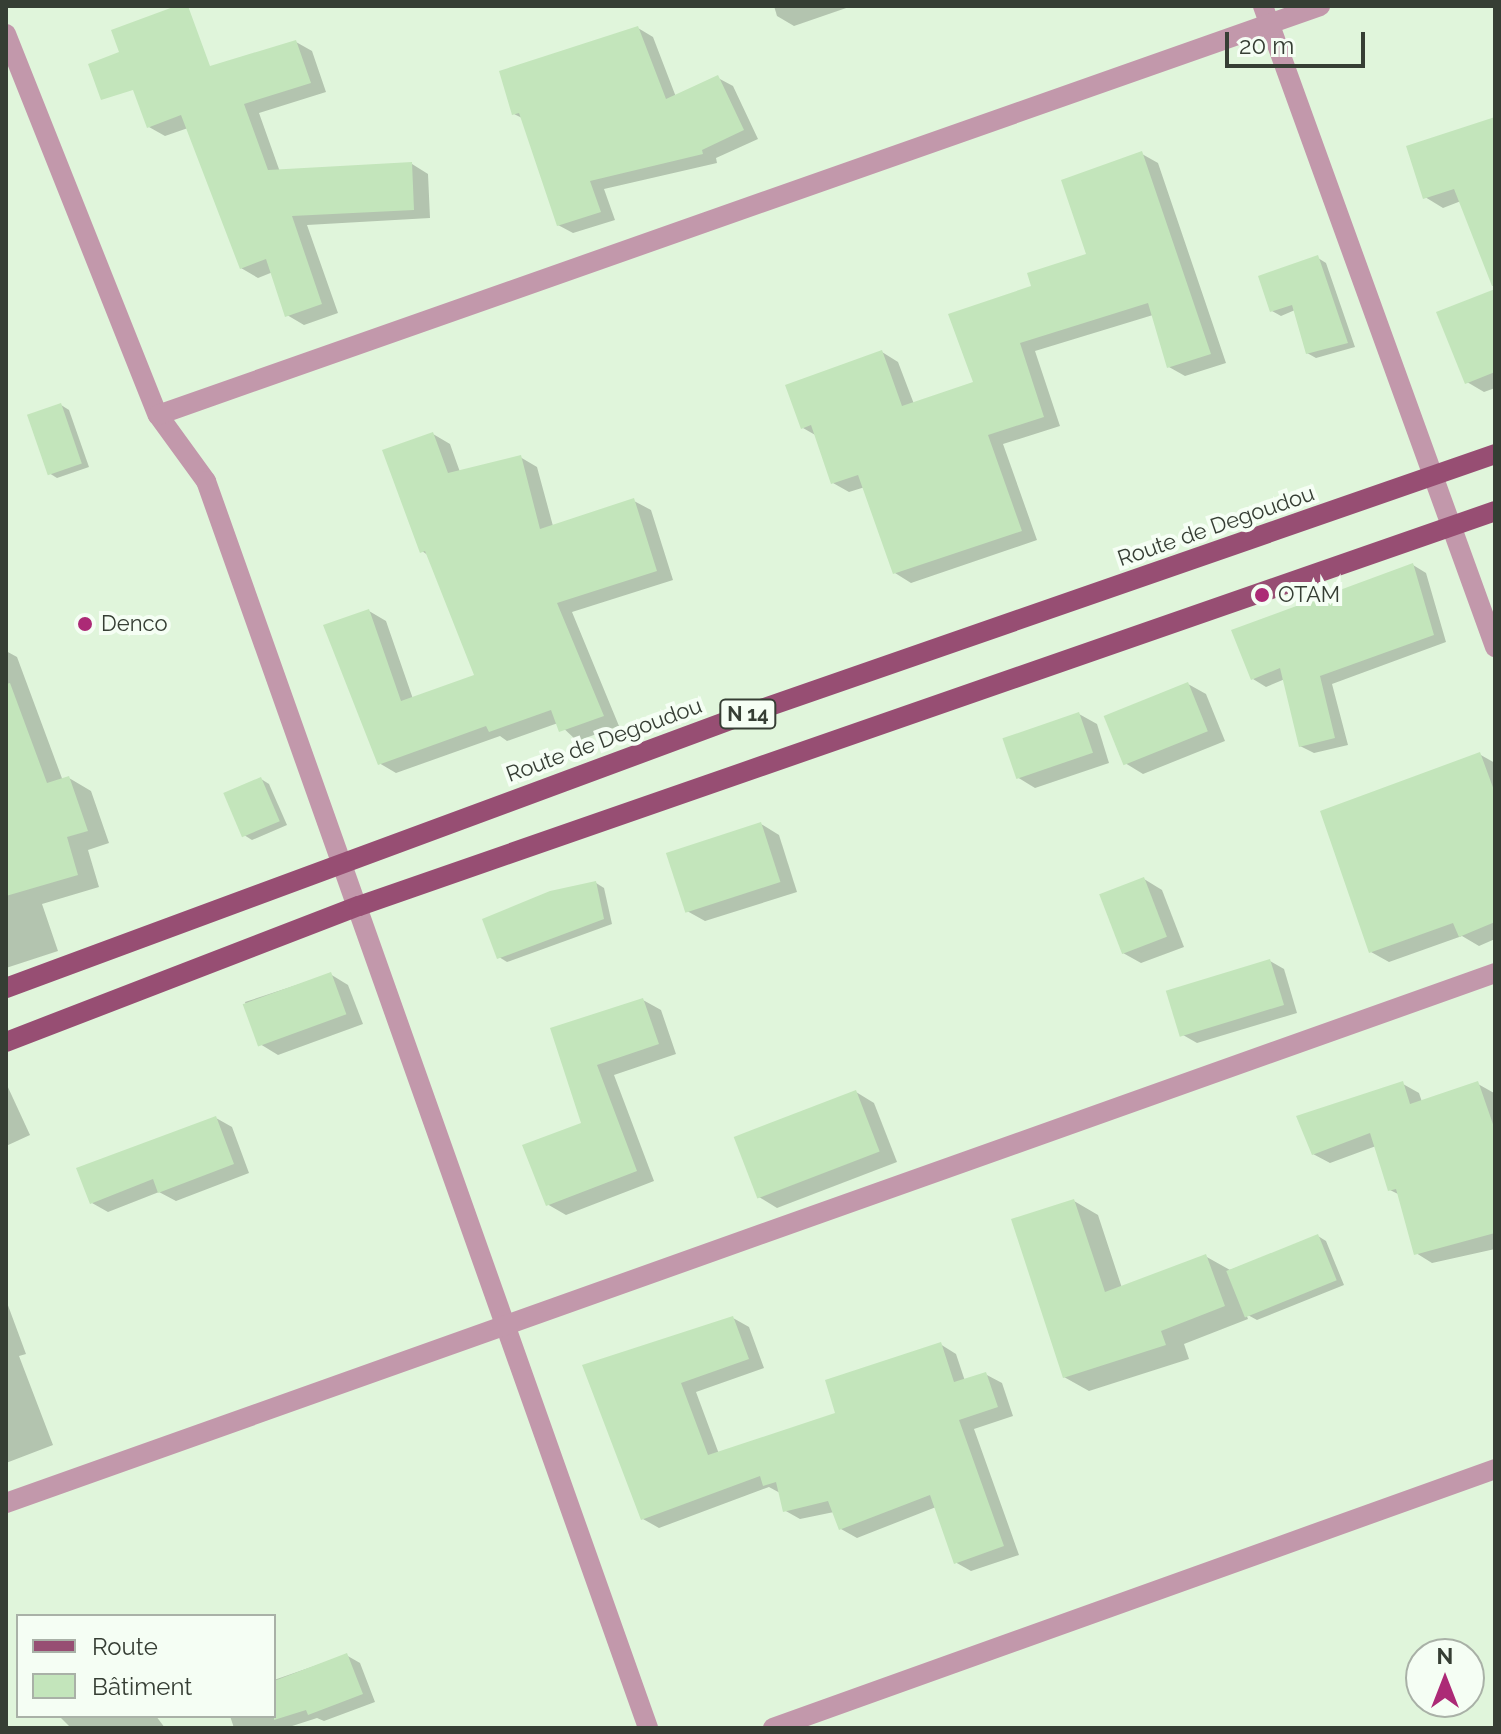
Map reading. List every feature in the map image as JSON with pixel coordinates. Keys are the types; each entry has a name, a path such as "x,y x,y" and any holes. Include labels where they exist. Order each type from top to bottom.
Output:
{"main road":[{"name":"Route de Degoudou","path":"6,988 343,860 1495,454"},
{"name":"N 14","path":"6,1042 359,906 1495,511"}],"street":[{"path":"158,415 1266,15 1320,6"},
{"path":"1266,15 1436,476 1495,647"},
{"path":"6,34 158,415 206,481 343,860 648,1728"},
{"path":"6,1503 1495,973"},
{"path":"773,1728 1495,1469"}],"building":[{"path":"176,6 188,6 210,66 296,40 311,83 244,104 268,170 412,162 414,210 292,216 322,304 285,317 266,259 240,269 181,115 147,128 133,90 101,100 88,64 119,52 111,30"},
{"path":"638,26 666,99 718,75 744,130 702,150 703,154 590,181 601,212 557,226 519,113 512,115 499,71"},
{"path":"1495,117 1495,286 1492,286 1454,189 1423,199 1406,146"},
{"path":"1142,151 1211,354 1167,368 1148,303 1020,343 1044,417 988,435 1022,531 893,574 858,475 831,484 811,425 801,429 785,385 882,350 902,406 973,382 948,314 1031,286 1027,273 1086,254 1061,180"},
{"path":"1318,255 1348,343 1306,354 1292,305 1270,312 1258,276"},
{"path":"1495,289 1495,372 1465,384 1436,312"},
{"path":"61,403 82,464 48,475 27,415"},
{"path":"433,432 448,473 521,455 540,529 634,498 657,571 557,603 604,716 559,732 551,710 489,732 486,726 378,765 323,625 369,609 401,701 474,675 425,551 420,553 382,450"},
{"path":"1413,563 1434,635 1320,676 1335,738 1299,747 1280,668 1251,680 1231,630"},
{"path":"1188,682 1208,731 1123,765 1104,716"},
{"path":"10,683 47,783 69,776 88,831 67,837 78,875 6,896 6,684"},
{"path":"1079,712 1093,753 1016,779 1002,738"},
{"path":"1480,752 1495,793 1495,922 1459,937 1453,923 1369,953 1320,811"},
{"path":"261,777 280,821 242,837 223,793"},
{"path":"761,822 780,882 685,913 666,853"},
{"path":"1144,877 1167,937 1122,954 1099,894"},
{"path":"596,881 604,919 497,959 482,919 550,891"},
{"path":"1270,959 1284,1005 1180,1037 1166,991"},
{"path":"331,972 346,1014 258,1046 243,1004"},
{"path":"643,998 659,1044 597,1065 637,1171 546,1206 522,1145 581,1123 550,1028"},
{"path":"1403,1081 1410,1104 1478,1081 1495,1130 1495,1233 1414,1255 1396,1189 1388,1191 1370,1133 1312,1155 1296,1116"},
{"path":"856,1090 880,1152 757,1199 734,1137"},
{"path":"216,1116 234,1164 158,1193 153,1179 90,1204 76,1168"},
{"path":"1074,1199 1105,1292 1206,1254 1225,1306 1161,1331 1166,1345 1063,1378 1011,1219"},
{"path":"1318,1234 1337,1280 1245,1317 1226,1271"},
{"path":"733,1316 749,1359 681,1383 708,1455 835,1413 825,1380 941,1342 954,1382 986,1372 998,1407 959,1420 1004,1546 954,1564 930,1495 839,1530 828,1501 783,1512 776,1482 763,1486 760,1476 641,1520 582,1365"},
{"path":"347,1653 363,1694 308,1715 306,1710 274,1720 276,1680"}],"place":[{"name":"OTAM","path":"1262,595"},
{"name":"Denco","path":"85,624"}]}
